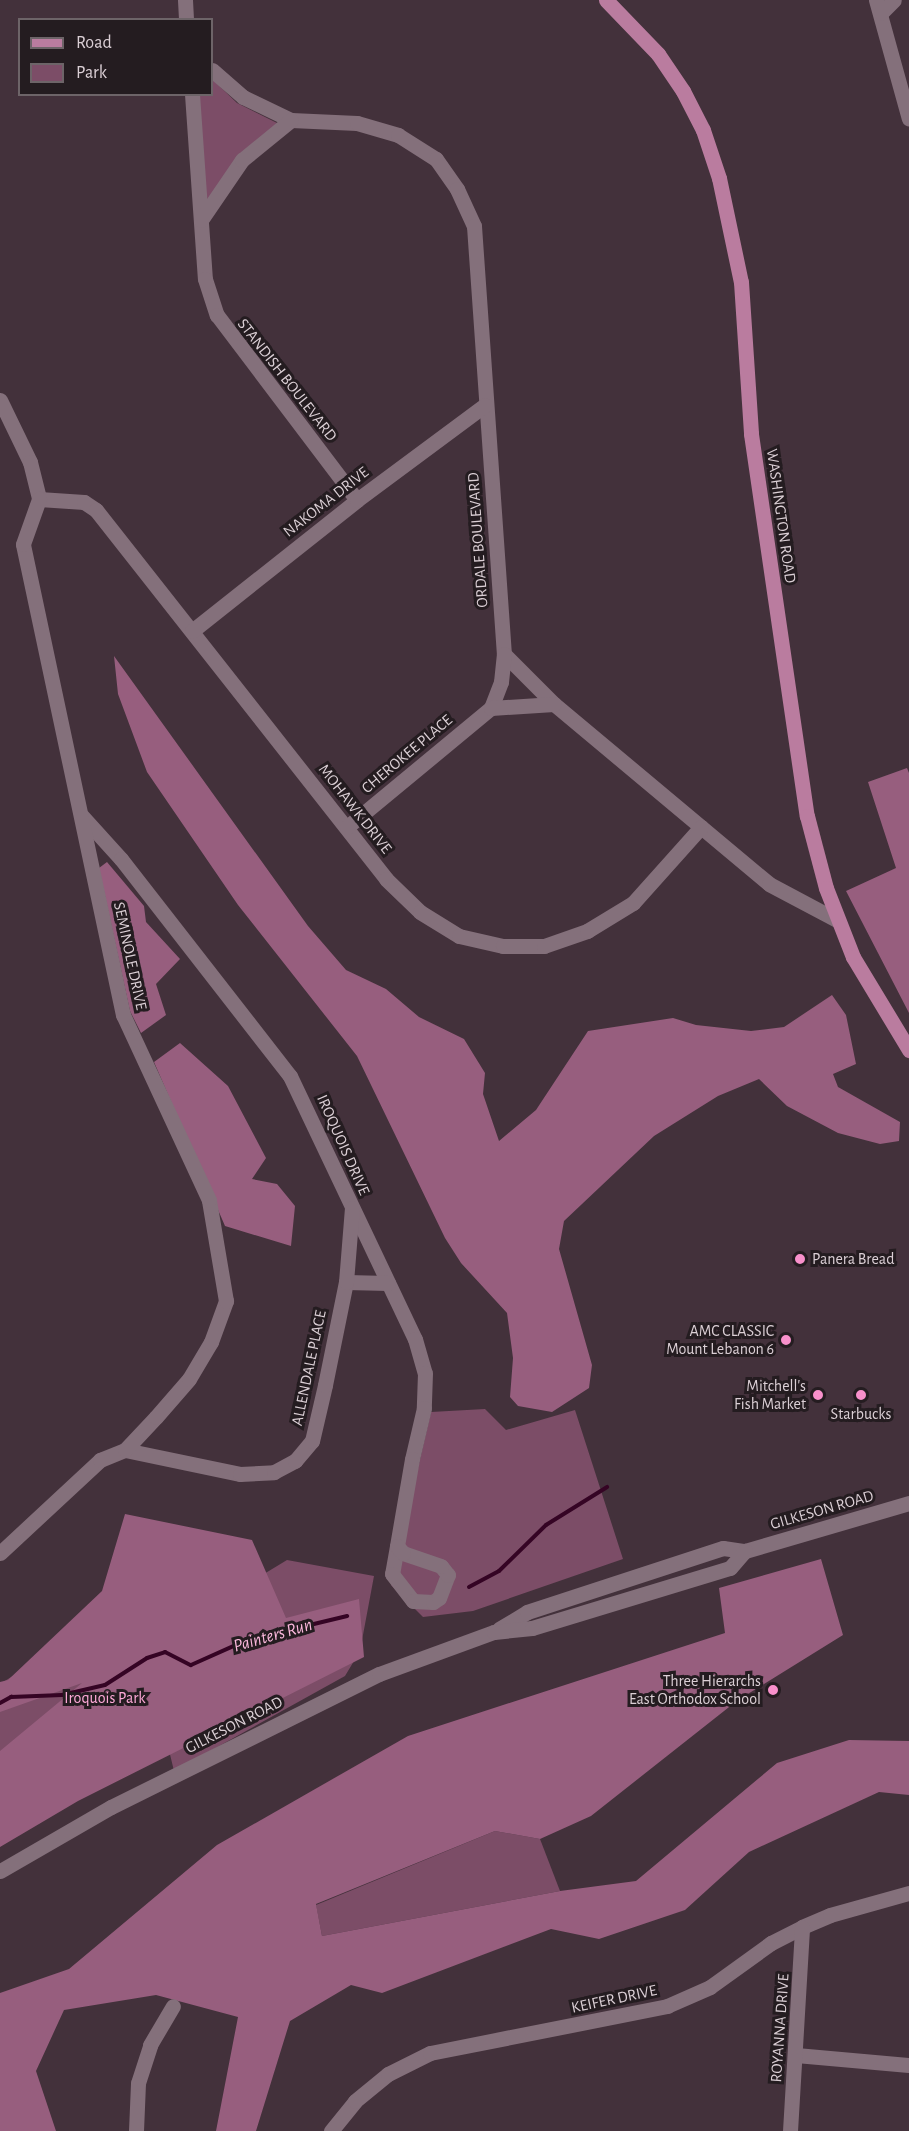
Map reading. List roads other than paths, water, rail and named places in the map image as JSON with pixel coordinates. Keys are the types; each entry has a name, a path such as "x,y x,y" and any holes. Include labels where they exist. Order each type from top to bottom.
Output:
{"main road":[{"name":"WASHINGTON ROAD","path":"606,0 651,46 683,91 712,153 726,205 741,282 751,434 795,750 817,856 837,920 868,986 909,1050"}],"street":[{"path":"185,0 186,18"},
{"path":"894,0 878,7 909,119"},
{"name":"ORDALE BOULEVARD","path":"213,71 243,97 291,120 357,123 398,135 436,159 457,189 474,226 504,654"},
{"name":"STANDISH BOULEVARD","path":"192,96 205,279 216,315 357,500"},
{"path":"201,220 242,160 291,120"},
{"path":"0,400 30,462 39,499"},
{"name":"NAKOMA DRIVE","path":"192,631 357,500 485,405"},
{"name":"MOHAWK DRIVE","path":"39,499 84,502 96,510 386,879 429,918 459,936 503,946 544,946 587,931 633,903 701,827"},
{"name":"SEMINOLE DRIVE","path":"39,499 28,523 23,544 123,1015 209,1200 226,1301 211,1342 189,1379 125,1450"},
{"path":"504,654 554,704 777,890 837,920"},
{"path":"504,654 501,682 491,708 554,704"},
{"name":"CHEROKEE PLACE","path":"347,827 491,708"},
{"name":"IROQUOIS DRIVE","path":"82,816 121,859 290,1076 415,1339 425,1372 424,1408 397,1546"},
{"name":"ALLENDALE PLACE","path":"125,1450 240,1474 274,1472 295,1461 312,1441 346,1282 351,1208"},
{"path":"346,1282 388,1283"},
{"path":"0,1553 100,1460 125,1450"},
{"name":"GILKESON ROAD","path":"0,1871 111,1807 332,1695 426,1655 494,1632 532,1628 730,1568 745,1551 909,1503"},
{"name":"KEIFER DRIVE","path":"331,2131 355,2101 388,2074 430,2053 667,2006 710,1987 771,1943 802,1927 830,1915 909,1893"},
{"name":"ROYANNA DRIVE","path":"790,2131 802,1927"},
{"path":"136,2131 138,2083 150,2045 173,2006"},
{"path":"796,2055 909,2065"}],"waterway":[{"name":"Painters Run","path":"469,1587 499,1571 546,1525 607,1487"},
{"name":"Painters Run","path":"0,1703 11,1697 62,1695 105,1685 147,1658 165,1652 191,1665 247,1640 347,1616"}],"place":[{"name":"Panera Bread","path":"800,1259"},
{"name":"AMC CLASSIC Mount Lebanon 6","path":"786,1340"},
{"name":"Mitchell's Fish Market","path":"818,1395"},
{"name":"Starbucks","path":"861,1395"},
{"name":"Three Hierarchs East Orthodox School","path":"773,1690"}],"park label":[{"name":"Iroquois Park","path":"105,1698"}]}
